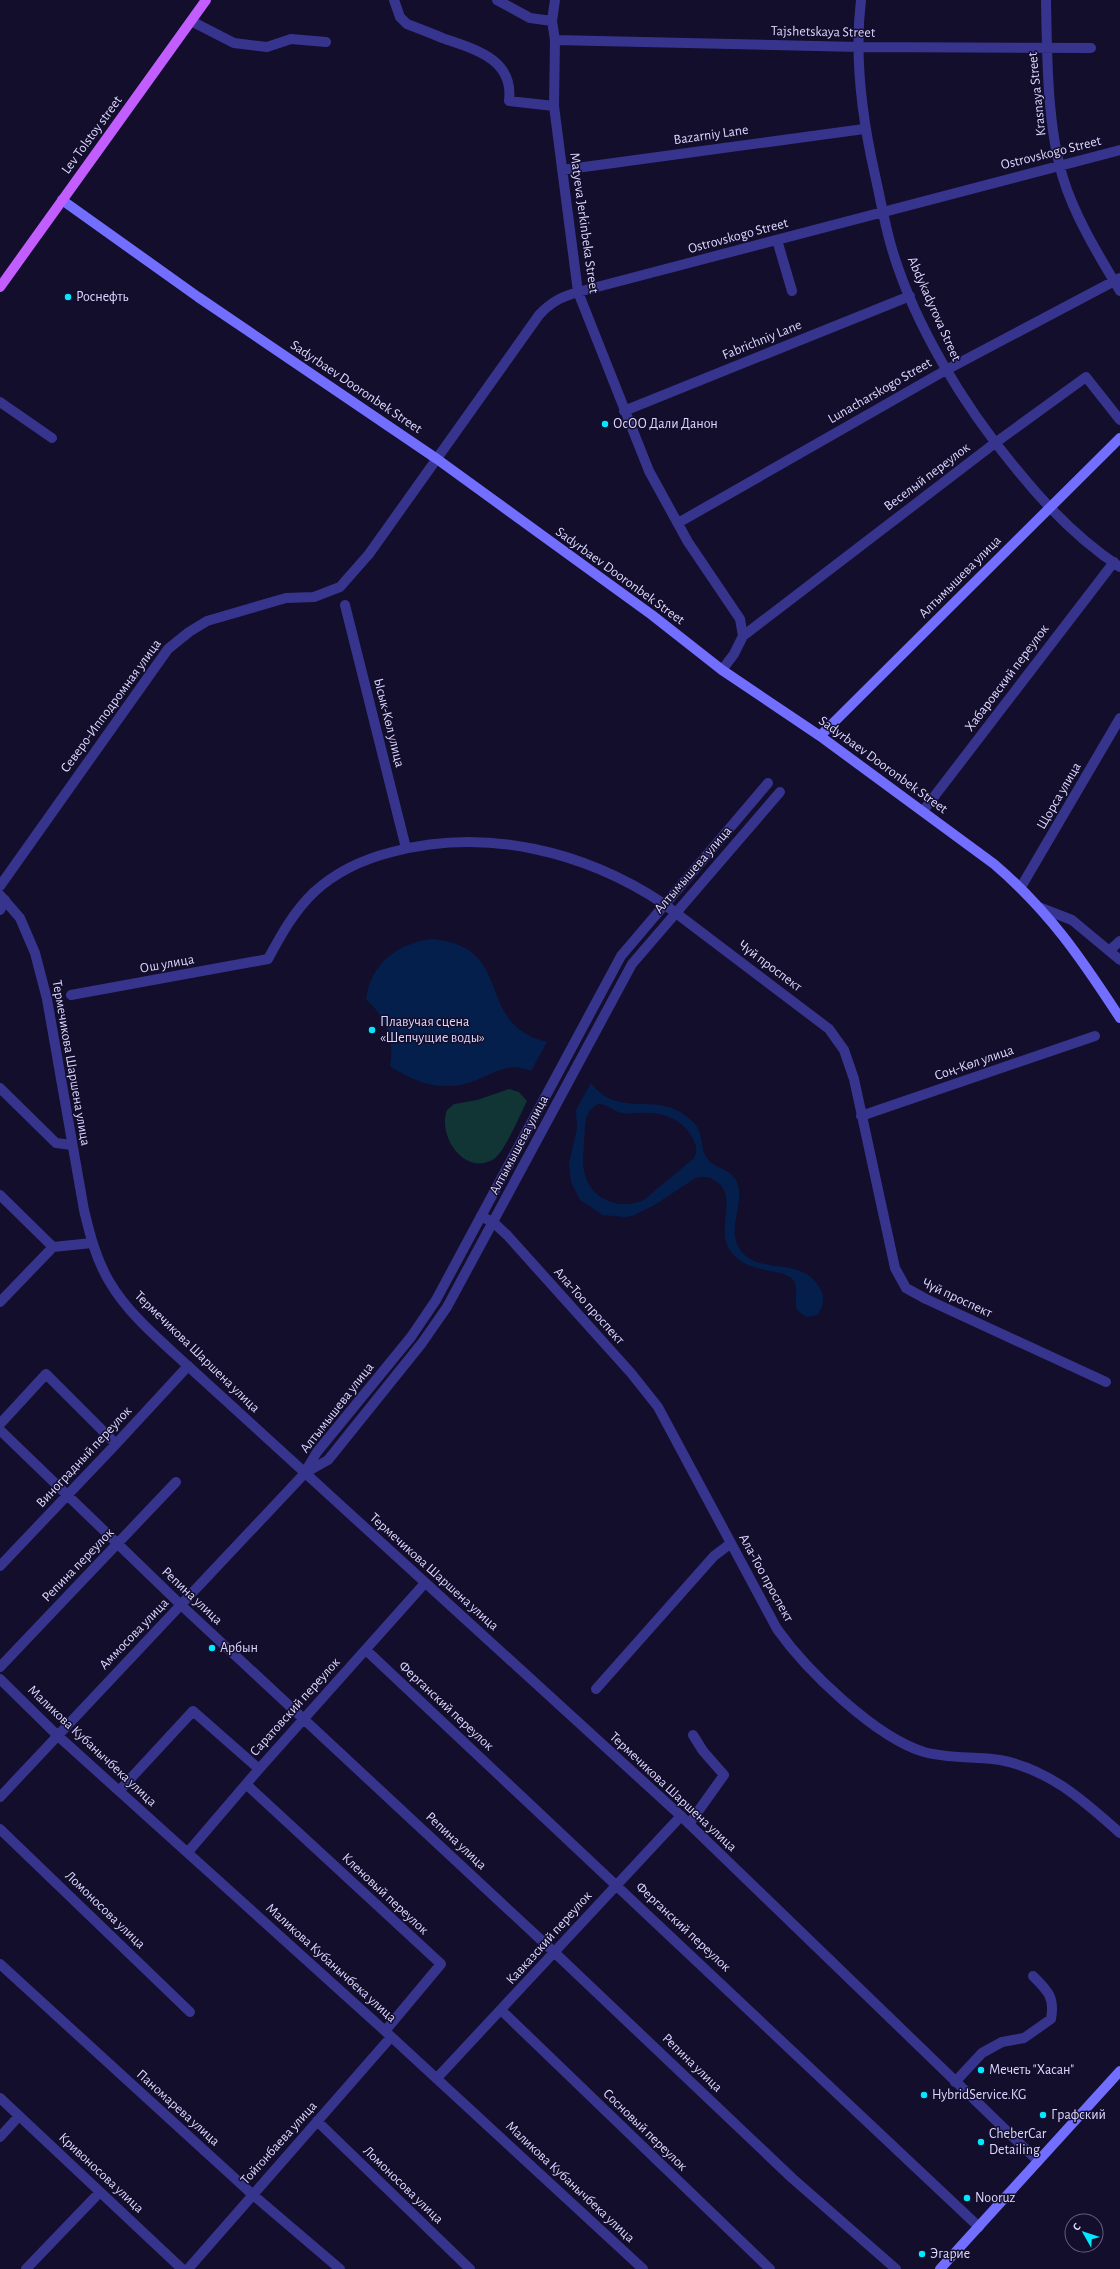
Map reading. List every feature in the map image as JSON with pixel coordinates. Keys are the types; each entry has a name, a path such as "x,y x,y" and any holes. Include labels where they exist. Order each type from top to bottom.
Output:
{"main road":[{"name":"Lev Tolstoy street","path":"0,287 206,0"},
{"name":"Sadyrbaev Dooronbek Street","path":"62,200 198,297 437,459 652,615 722,670 820,736 994,864 1021,887 1066,936 1120,1018"},
{"name":"Алтымышева улица","path":"820,736 1120,438"},
{"path":"940,2269 1120,2071"}],"street":[{"path":"394,0 400,17 407,24 474,48 489,56 500,66 509,80 509,102 554,106"},
{"path":"496,0 530,18 552,21"},
{"name":"Matyeva Jerkinbeka Street","path":"555,0 552,21 555,40 554,106 578,292 624,411 650,471 688,542 740,619 743,636"},
{"name":"Abdykadyrova Street","path":"861,0 858,47 864,129 890,243 910,296 946,370 994,443 1049,509 1085,542 1117,564"},
{"name":"Krasnaya Street","path":"1046,0 1051,110 1063,179 1084,228 1117,280 1120,292"},
{"path":"191,22 234,43 267,47 291,39 326,42"},
{"name":"Tajshetskaya Street","path":"555,40 858,47 1091,48"},
{"name":"Bazarniy Lane","path":"562,170 864,129"},
{"name":"Ostrovskogo Street","path":"437,459 539,315 549,304 559,297 1120,150"},
{"path":"776,240 792,291"},
{"name":"Lunacharskogo Street","path":"678,523 946,370 1117,280"},
{"name":"Fabrichniy Lane","path":"624,411 910,296"},
{"name":"Веселый переулок","path":"743,636 994,443 1086,377 1120,420"},
{"path":"0,402 52,438"},
{"name":"Северо-Ипподромная улица","path":"0,886 168,649 188,632 207,621 286,598 314,598 340,587 369,554 437,459"},
{"name":"Хабаровский переулок","path":"923,811 1117,564"},
{"name":"Ысык-Көл улица","path":"345,605 406,848"},
{"path":"722,670 734,654 743,636"},
{"name":"Щорса улица","path":"1021,887 1120,718"},
{"name":"Алтымышева улица","path":"305,1473 317,1452 411,1337 428,1312 455,1266 621,956 768,783"},
{"name":"Алтымышева улица","path":"305,1473 328,1460 422,1344 448,1306 494,1223 623,978 642,950 780,792"},
{"name":"Чүй проспект","path":"268,959 288,924 300,907 315,891 354,866 377,856 406,848 435,843 488,842 539,850 580,861 620,877 675,912 829,1029 838,1040 850,1065 895,1268 906,1288 915,1294 1106,1382"},
{"path":"0,910 2,897"},
{"name":"Термечикова Шаршена улица","path":"2,897 20,918 35,953 47,999 72,1145 92,1243 109,1282 122,1300 137,1318 188,1366 681,1816 1038,2161"},
{"path":"1041,908 1072,920 1120,960"},
{"path":"1109,951 1120,941"},
{"name":"Ош улица","path":"71,995 268,959"},
{"name":"Соң-Көл улица","path":"861,1116 1095,1036"},
{"path":"0,1088 56,1143 72,1145"},
{"path":"0,1195 54,1247"},
{"name":"Ала-Тоо проспект","path":"481,1216 494,1223 646,1391 671,1430 730,1544 777,1629 788,1644 812,1669 871,1724 905,1744 925,1752 958,1758 998,1760 1033,1770 1049,1777 1079,1797 1120,1833"},
{"path":"0,1302 54,1247 92,1243"},
{"name":"Виноградный переулок","path":"0,1566 188,1366"},
{"path":"0,1424 46,1374 116,1444"},
{"name":"Репина улица","path":"0,1430 181,1605 554,1952 792,2178 896,2269"},
{"name":"Аммосова улица","path":"0,1796 305,1473"},
{"name":"Репина переулок","path":"0,1667 176,1482"},
{"path":"596,1689 714,1556 730,1544"},
{"name":"Саратовский переулок","path":"188,1852 247,1785 259,1769 425,1583"},
{"name":"Ферганский переулок","path":"366,1650 617,1884 979,2227"},
{"name":"Маликова Кубанычбека улица","path":"0,1679 57,1735 437,2078 643,2269"},
{"path":"119,1791 193,1711 259,1769"},
{"path":"689,1824 724,1775 703,1751 693,1735"},
{"name":"Кленовый переулок","path":"247,1785 441,1964 388,2034"},
{"name":"Кавказский переулок","path":"437,2078 681,1816"},
{"name":"Ломоносова улица","path":"0,1829 190,2012"},
{"name":"Паномарева улица","path":"0,1964 252,2194 340,2269"},
{"path":"955,2082 982,2053 1002,2042 1024,2038 1051,2019 1054,2005 1048,1991 1034,1976"},
{"name":"Сосновый переулок","path":"501,2010 770,2269"},
{"name":"Тойгонбаева улица","path":"188,2269 252,2194 318,2121 388,2034"},
{"name":"Кривоносова улица","path":"0,2098 182,2269"},
{"path":"0,2137 19,2116"},
{"name":"Ломоносова улица","path":"318,2121 470,2269"},
{"path":"26,2269 100,2192"}],"green space":[{"path":"509,1089 519,1092 527,1101 503,1149 494,1159 483,1163 473,1163 464,1158 456,1151 450,1142 446,1131 445,1120 447,1110 454,1104 477,1100"}],"water":[{"path":"432,939 458,945 475,956 486,970 510,1020 524,1033 547,1042 531,1071 524,1068 511,1067 467,1083 455,1086 444,1086 433,1085 411,1078 390,1066 390,1038 384,1021 366,999 369,986 380,965 397,950 420,941"},
{"path":"591,1083 603,1094 615,1101 667,1107 680,1112 693,1122 701,1136 703,1150 707,1158 710,1162 731,1174 737,1182 739,1200 735,1235 737,1244 742,1252 750,1259 760,1263 793,1269 804,1273 813,1279 821,1290 823,1297 821,1309 817,1315 806,1317 797,1310 796,1286 791,1278 784,1274 755,1267 735,1257 728,1247 725,1239 727,1201 725,1193 721,1186 714,1180 704,1177 694,1179 653,1206 632,1216 624,1217 603,1215 580,1200 571,1182 569,1163 577,1129 576,1110","holes":["601,1104 621,1113 653,1113 675,1120 687,1130 693,1140 696,1150 694,1158 644,1200 625,1204 606,1200 592,1189 587,1181 583,1163 586,1119 593,1107"]}],"place":[{"name":"Роснефть","path":"68,297"},
{"name":"ОсОО Дали Данон","path":"605,424"},
{"name":"Плавучая сцена «Шепчущие воды»","path":"372,1030"},
{"name":"Арбын","path":"212,1648"},
{"name":"Мечеть \"Хасан\"","path":"981,2070"},
{"name":"HybridService.KG","path":"924,2095"},
{"name":"Графский","path":"1043,2115"},
{"name":"CheberCar Detailing","path":"981,2142"},
{"name":"Nooruz","path":"967,2198"},
{"name":"Эгарие","path":"922,2254"}]}
